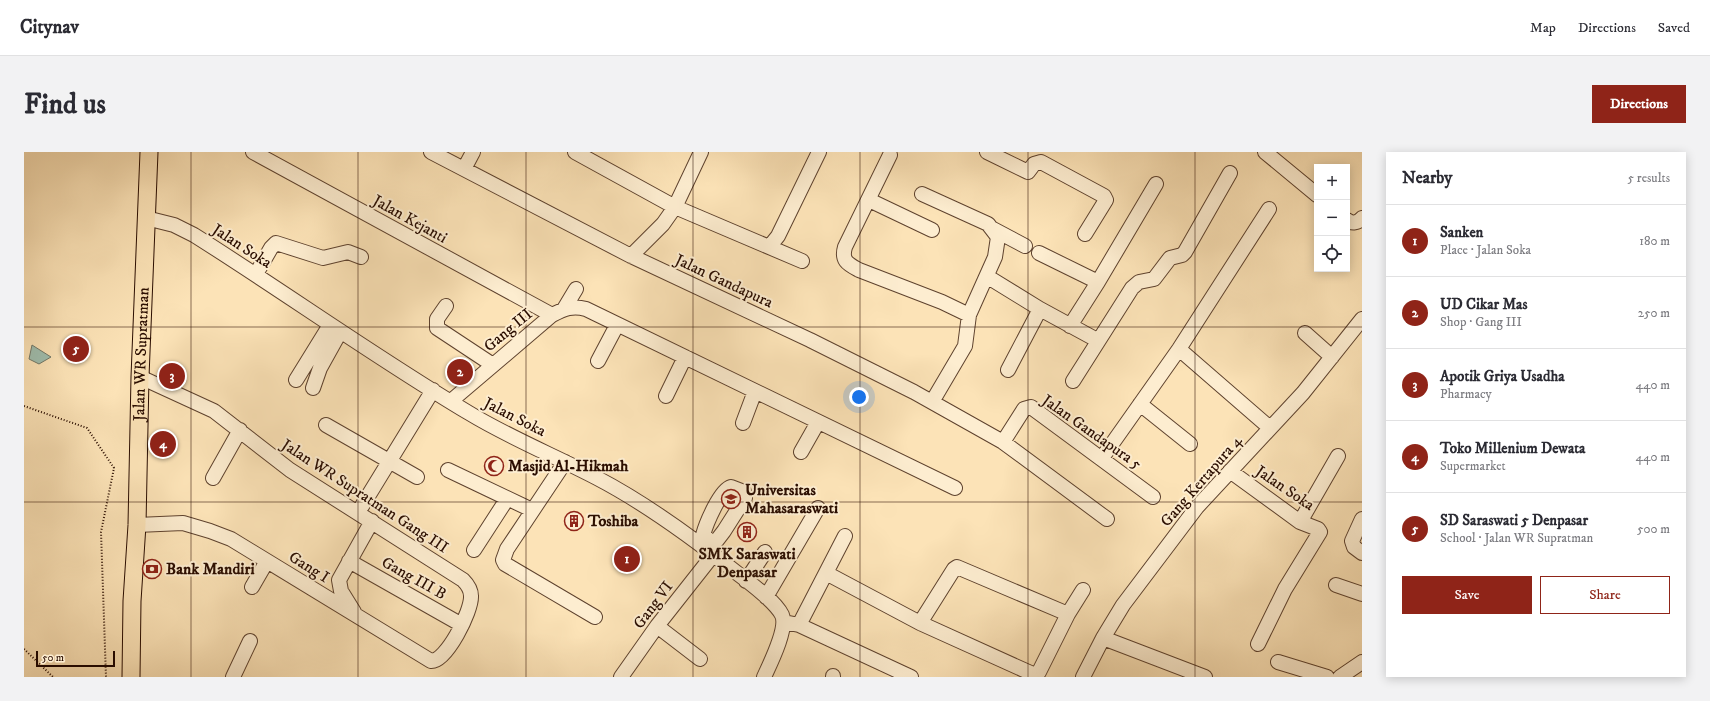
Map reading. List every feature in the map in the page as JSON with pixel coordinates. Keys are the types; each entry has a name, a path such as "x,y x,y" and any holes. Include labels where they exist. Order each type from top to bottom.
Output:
{"main road":[{"name":"Jalan WR Supratman","path":"131,677 132,601 137,525 140,377 149,152"}],"street":[{"name":"Jalan Kejanti","path":"253,152 558,312"},
{"name":"Jalan Gandapura","path":"431,152 631,256 810,340 932,402 1002,442 1107,519"},
{"path":"464,169 473,152"},
{"path":"575,152 675,207 746,238 770,246 802,261"},
{"path":"631,256 663,224 675,207 701,152"},
{"path":"770,246 778,236 819,152"},
{"path":"987,152 1028,172 1034,164 1041,162 1104,196 1106,200 1085,234"},
{"path":"1265,152 1314,193"},
{"path":"890,155 845,247 843,254 846,262 859,270 942,302 969,316"},
{"path":"1073,381 1097,340 1132,288 1139,282 1154,279 1170,258 1182,255 1185,252 1230,173"},
{"path":"1070,326 1156,184"},
{"path":"922,194 988,224 998,237 995,257 988,277 969,316 964,346 932,402"},
{"path":"869,200 932,230"},
{"path":"1102,458 1179,349 1269,209"},
{"name":"Jalan Soka","path":"146,218 184,230 256,274 335,329 451,401 493,426 634,499 709,548 766,597 782,614 784,622"},
{"path":"1350,221 1354,223 1358,222 1362,218"},
{"path":"993,229 1025,246"},
{"path":"256,274 271,248 276,243 323,258 348,252 361,257"},
{"path":"1039,253 1098,282"},
{"path":"988,277 1040,309 1097,340"},
{"name":"Gang III","path":"451,401 558,312 576,289"},
{"path":"446,306 437,319 437,328 493,365"},
{"path":"558,312 577,306 586,309 955,488"},
{"path":"1008,370 1040,309"},
{"name":"Gang Kertapura 4","path":"1083,677 1103,638 1123,605 1197,507 1303,393 1362,319"},
{"path":"598,361 617,325"},
{"path":"296,380 335,329"},
{"path":"313,388 335,329"},
{"path":"1305,333 1332,357"},
{"path":"1179,349 1270,428"},
{"path":"666,396 685,357"},
{"name":"Jalan WR Supratman Gang III","path":"140,377 214,411 290,470 372,521 454,574 468,585"},
{"path":"362,506 433,390"},
{"path":"743,423 755,391"},
{"path":"1140,404 1190,444"},
{"name":"Jalan Gandapura 5","path":"1002,442 1024,409 1031,407 1153,497"},
{"path":"802,452 818,422"},
{"path":"326,425 417,477"},
{"path":"213,478 240,430"},
{"path":"1300,522 1338,456"},
{"path":"565,462 507,549 503,560 505,564 595,617"},
{"path":"448,470 532,510"},
{"name":"Jalan Soka","path":"1230,471 1300,522 1318,529 1320,532 1285,589 1258,644"},
{"path":"474,550 507,498"},
{"path":"766,597 818,508"},
{"path":"1362,519 1352,541 1354,546 1362,553"},
{"path":"359,618 344,598 339,585 339,580 372,521"},
{"name":"Gang I","path":"137,525 183,523 231,539 359,618 435,662 441,658 462,625 471,596 468,585"},
{"path":"799,625 845,536"},
{"name":"Gang VI","path":"622,677 709,548"},
{"path":"746,580 765,552"},
{"path":"252,587 267,561"},
{"name":"Gang III B","path":"349,562 462,625"},
{"path":"920,623 954,569 957,567 1068,614"},
{"path":"826,573 920,623 1035,674 1039,672 1068,614 1083,590"},
{"path":"1336,585 1362,594"},
{"path":"764,677 782,632 784,622 799,625 912,677"},
{"path":"657,626 700,659"},
{"path":"1103,638 1205,677"},
{"path":"233,677 250,640"},
{"path":"1278,662 1327,677"},
{"path":"1340,677 1362,662"}],"path":[{"path":"24,406 87,428 114,468 101,532 106,677"},
{"path":"24,649 53,677"}],"shaded area":[{"path":"32,345 51,357 39,364 29,359"}],"place":[{"name":"SD Saraswati 5 Denpasar","path":"76,349"},
{"name":"UD Cikar Mas","path":"460,372"},
{"name":"Apotik Griya Usadha","path":"172,376"},
{"name":"Toko Millenium Dewata","path":"163,444"},
{"name":"Masjid Al-Hikmah","path":"494,466"},
{"name":"Universitas Mahasaraswati","path":"731,499"},
{"name":"Toshiba","path":"574,521"},
{"name":"SMK Saraswati Denpasar","path":"747,532"},
{"name":"Sanken","path":"627,559"},
{"name":"Bank Mandiri","path":"152,569"}]}
